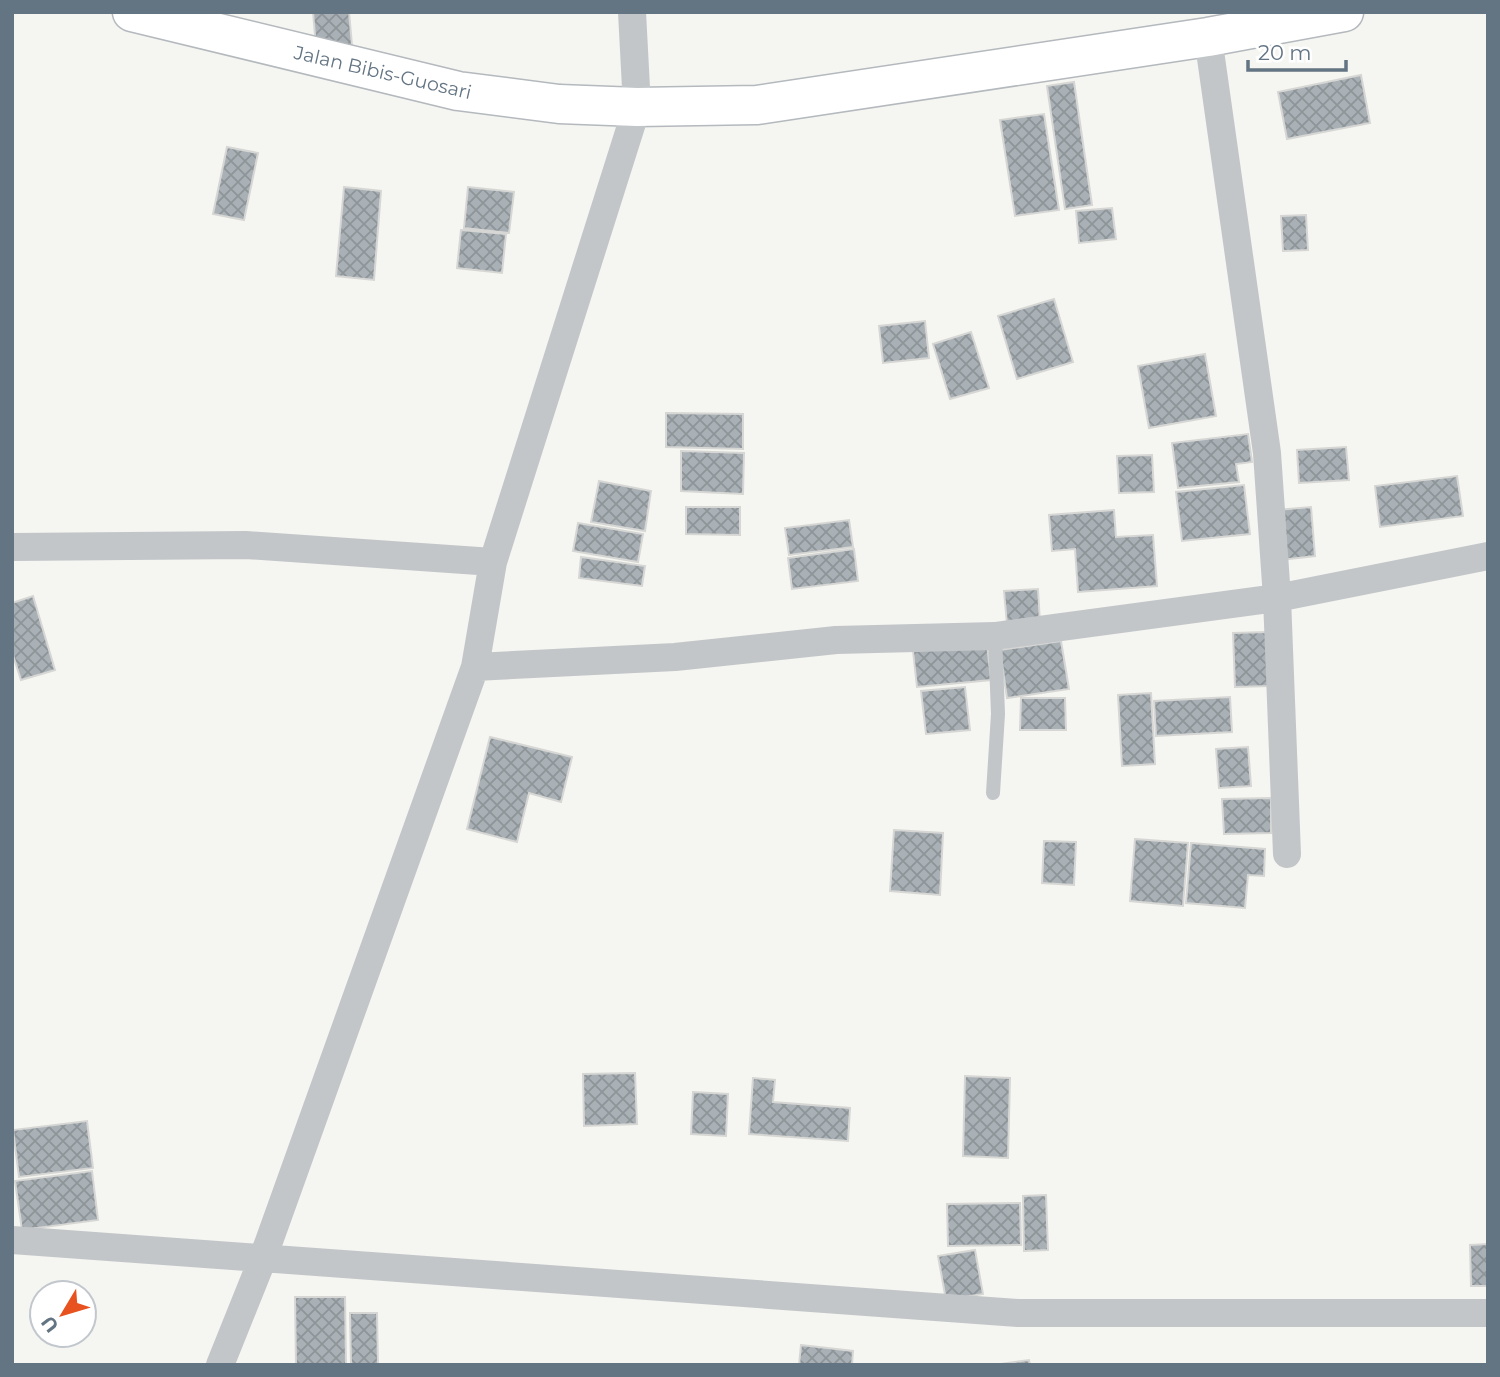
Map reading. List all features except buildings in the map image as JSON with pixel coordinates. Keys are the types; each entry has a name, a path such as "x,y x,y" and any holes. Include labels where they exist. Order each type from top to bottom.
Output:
{"street":[{"name":"Jalan Bibis-Guosari","path":"132,12 458,91 559,104 637,107 757,105 1208,37 1344,12"},
{"path":"220,1365 263,1258 475,667 493,562 637,107 632,12"},
{"path":"1208,37 1267,453 1277,598 1287,854"},
{"path":"12,547 246,545 493,562"},
{"path":"475,667 674,657 836,640 995,636 1277,598 1488,556"},
{"path":"12,1240 1017,1313 1488,1313"}],"lane":[{"path":"993,793 998,714 995,636"}]}
